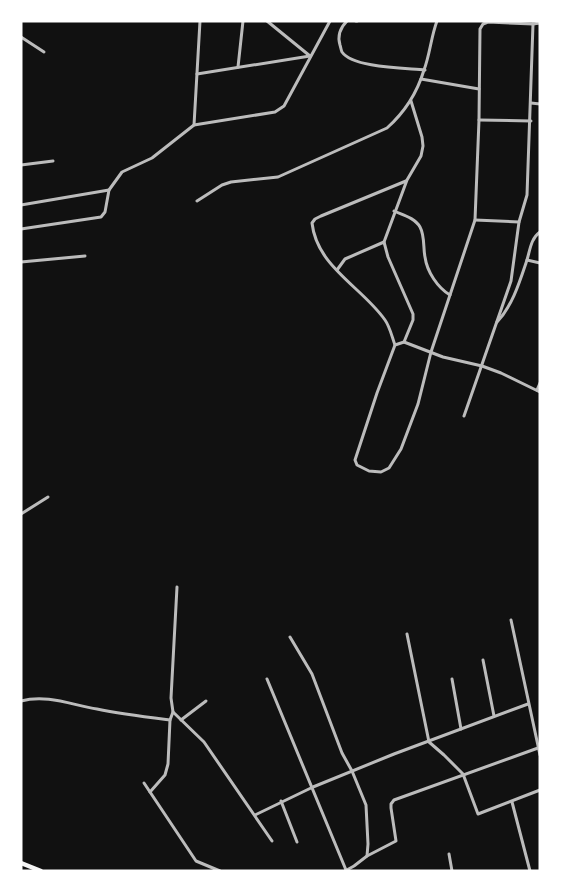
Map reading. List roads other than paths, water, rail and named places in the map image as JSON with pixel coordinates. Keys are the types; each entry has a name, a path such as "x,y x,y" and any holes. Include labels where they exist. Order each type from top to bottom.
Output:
{"main road":[{"path":"21,863 41,871"}],"street":[{"path":"194,125 200,21"},
{"path":"238,68 243,21"},
{"path":"267,21 310,56"},
{"path":"21,228 101,217 105,212 108,190 122,172 152,158 194,125 275,112 280,109 284,106 330,21"},
{"path":"348,21 341,28 338,35 342,52 350,59 364,64 425,70"},
{"path":"196,201 222,185 231,182 278,177 387,128 400,116 411,101 425,70 437,21"},
{"path":"527,21 533,24"},
{"path":"406,180 315,219 312,223 321,251 337,270 376,308 387,322 395,345 355,460 357,465 368,472 381,472 389,468 400,449 418,404 431,352 475,220 480,29 483,24 488,22 533,24 540,22"},
{"path":"464,416 511,281 519,222 527,195 533,24"},
{"path":"21,37 44,52"},
{"path":"197,74 310,56"},
{"path":"421,79 479,89"},
{"path":"404,342 413,320 413,314 388,257 384,242 406,180 418,162 423,146 411,101"},
{"path":"531,103 540,104"},
{"path":"479,120 531,121"},
{"path":"21,165 53,161"},
{"path":"21,205 108,190"},
{"path":"394,211 412,219 420,226 425,259 439,286 450,295"},
{"path":"475,220 519,222"},
{"path":"496,324 506,313 518,286 533,238 540,232"},
{"path":"337,270 345,259 384,242"},
{"path":"21,262 85,256"},
{"path":"527,260 540,263"},
{"path":"395,345 404,342 443,357 482,366 502,373 538,391 540,383"},
{"path":"21,514 48,497"},
{"path":"150,792 165,775 168,764 177,587"},
{"path":"511,620 540,755"},
{"path":"406,634 428,742 463,774 478,814 540,790"},
{"path":"290,637 312,674 342,753 352,771 366,806 367,856"},
{"path":"483,660 494,716"},
{"path":"267,679 313,786 346,870 367,856 396,841 391,808 394,800 538,748"},
{"path":"452,679 461,729"},
{"path":"21,701 34,697 170,720"},
{"path":"181,720 206,701"},
{"path":"255,815 313,786 528,704"},
{"path":"172,712 204,742 272,841"},
{"path":"144,783 196,861 220,871"},
{"path":"281,801 298,842"},
{"path":"512,802 530,871"},
{"path":"449,854 452,871"}]}
